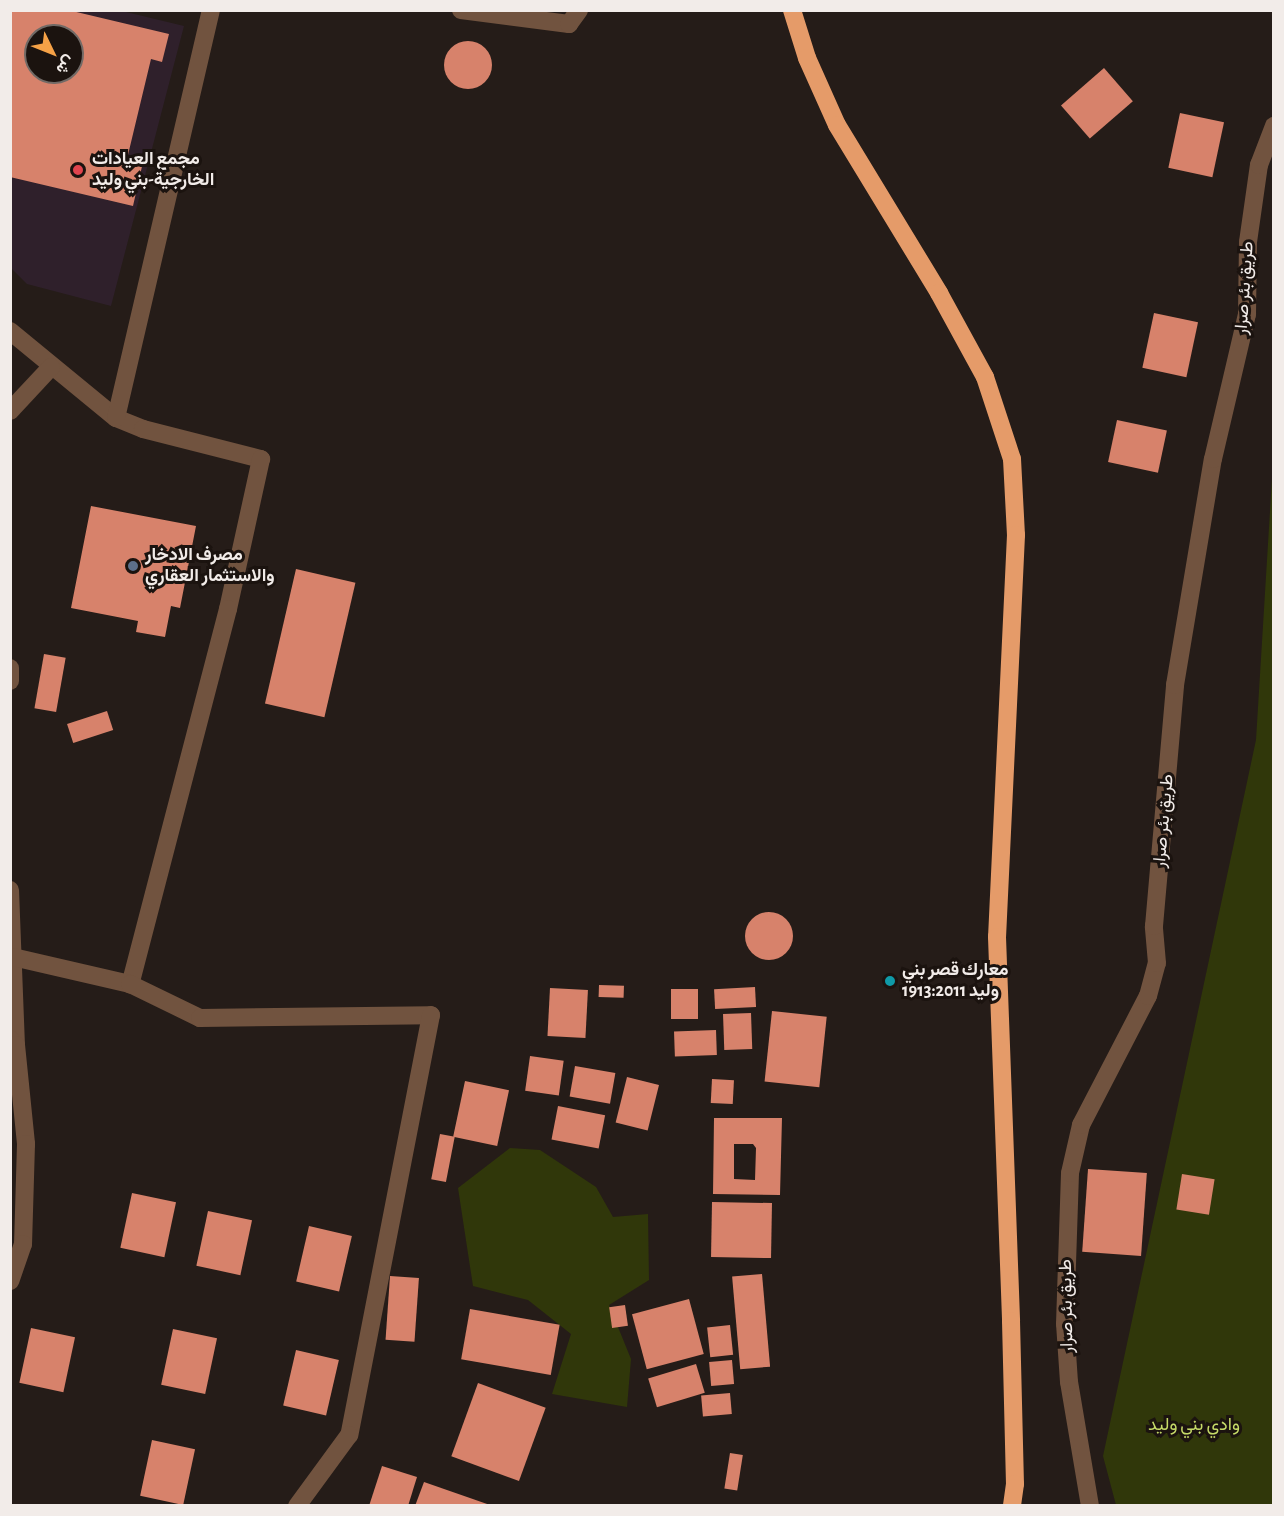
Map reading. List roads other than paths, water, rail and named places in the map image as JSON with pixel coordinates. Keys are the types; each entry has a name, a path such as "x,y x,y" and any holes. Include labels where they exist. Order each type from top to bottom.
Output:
{"highway":[{"path":"792,10 807,58 837,125 939,293 985,377 1012,459 1016,535 997,937 1011,1321 1015,1484 1012,1506"}],"street":[{"path":"116,417 211,10"},
{"path":"461,10 569,24 579,10"},
{"name":"طريق بئر صرار","path":"1090,1506 1069,1382 1065,1324 1070,1173 1081,1125 1148,996 1156,963 1154,926 1176,685 1213,459 1247,314 1248,242 1259,165 1274,126"},
{"path":"10,331 51,367 116,417 143,429 261,459 228,609 130,984"},
{"path":"10,411 51,367"},
{"path":"10,668 10,681"},
{"path":"10,890 13,1042 26,1143 23,1244 10,1281"},
{"path":"13,957 130,984 200,1018 431,1015 349,1435 297,1506"}],"place":[{"name":"مجمع العيادات الخارجية-بني وليد","path":"78,170"},
{"name":"مصرف الادخار والاستثمار العقاري","path":"133,566"},
{"name":"معارك قصر بني وليد 1913:2011","path":"890,981"}],"park label":[{"name":"وادي بني وليد","path":"1194,1425"}]}
